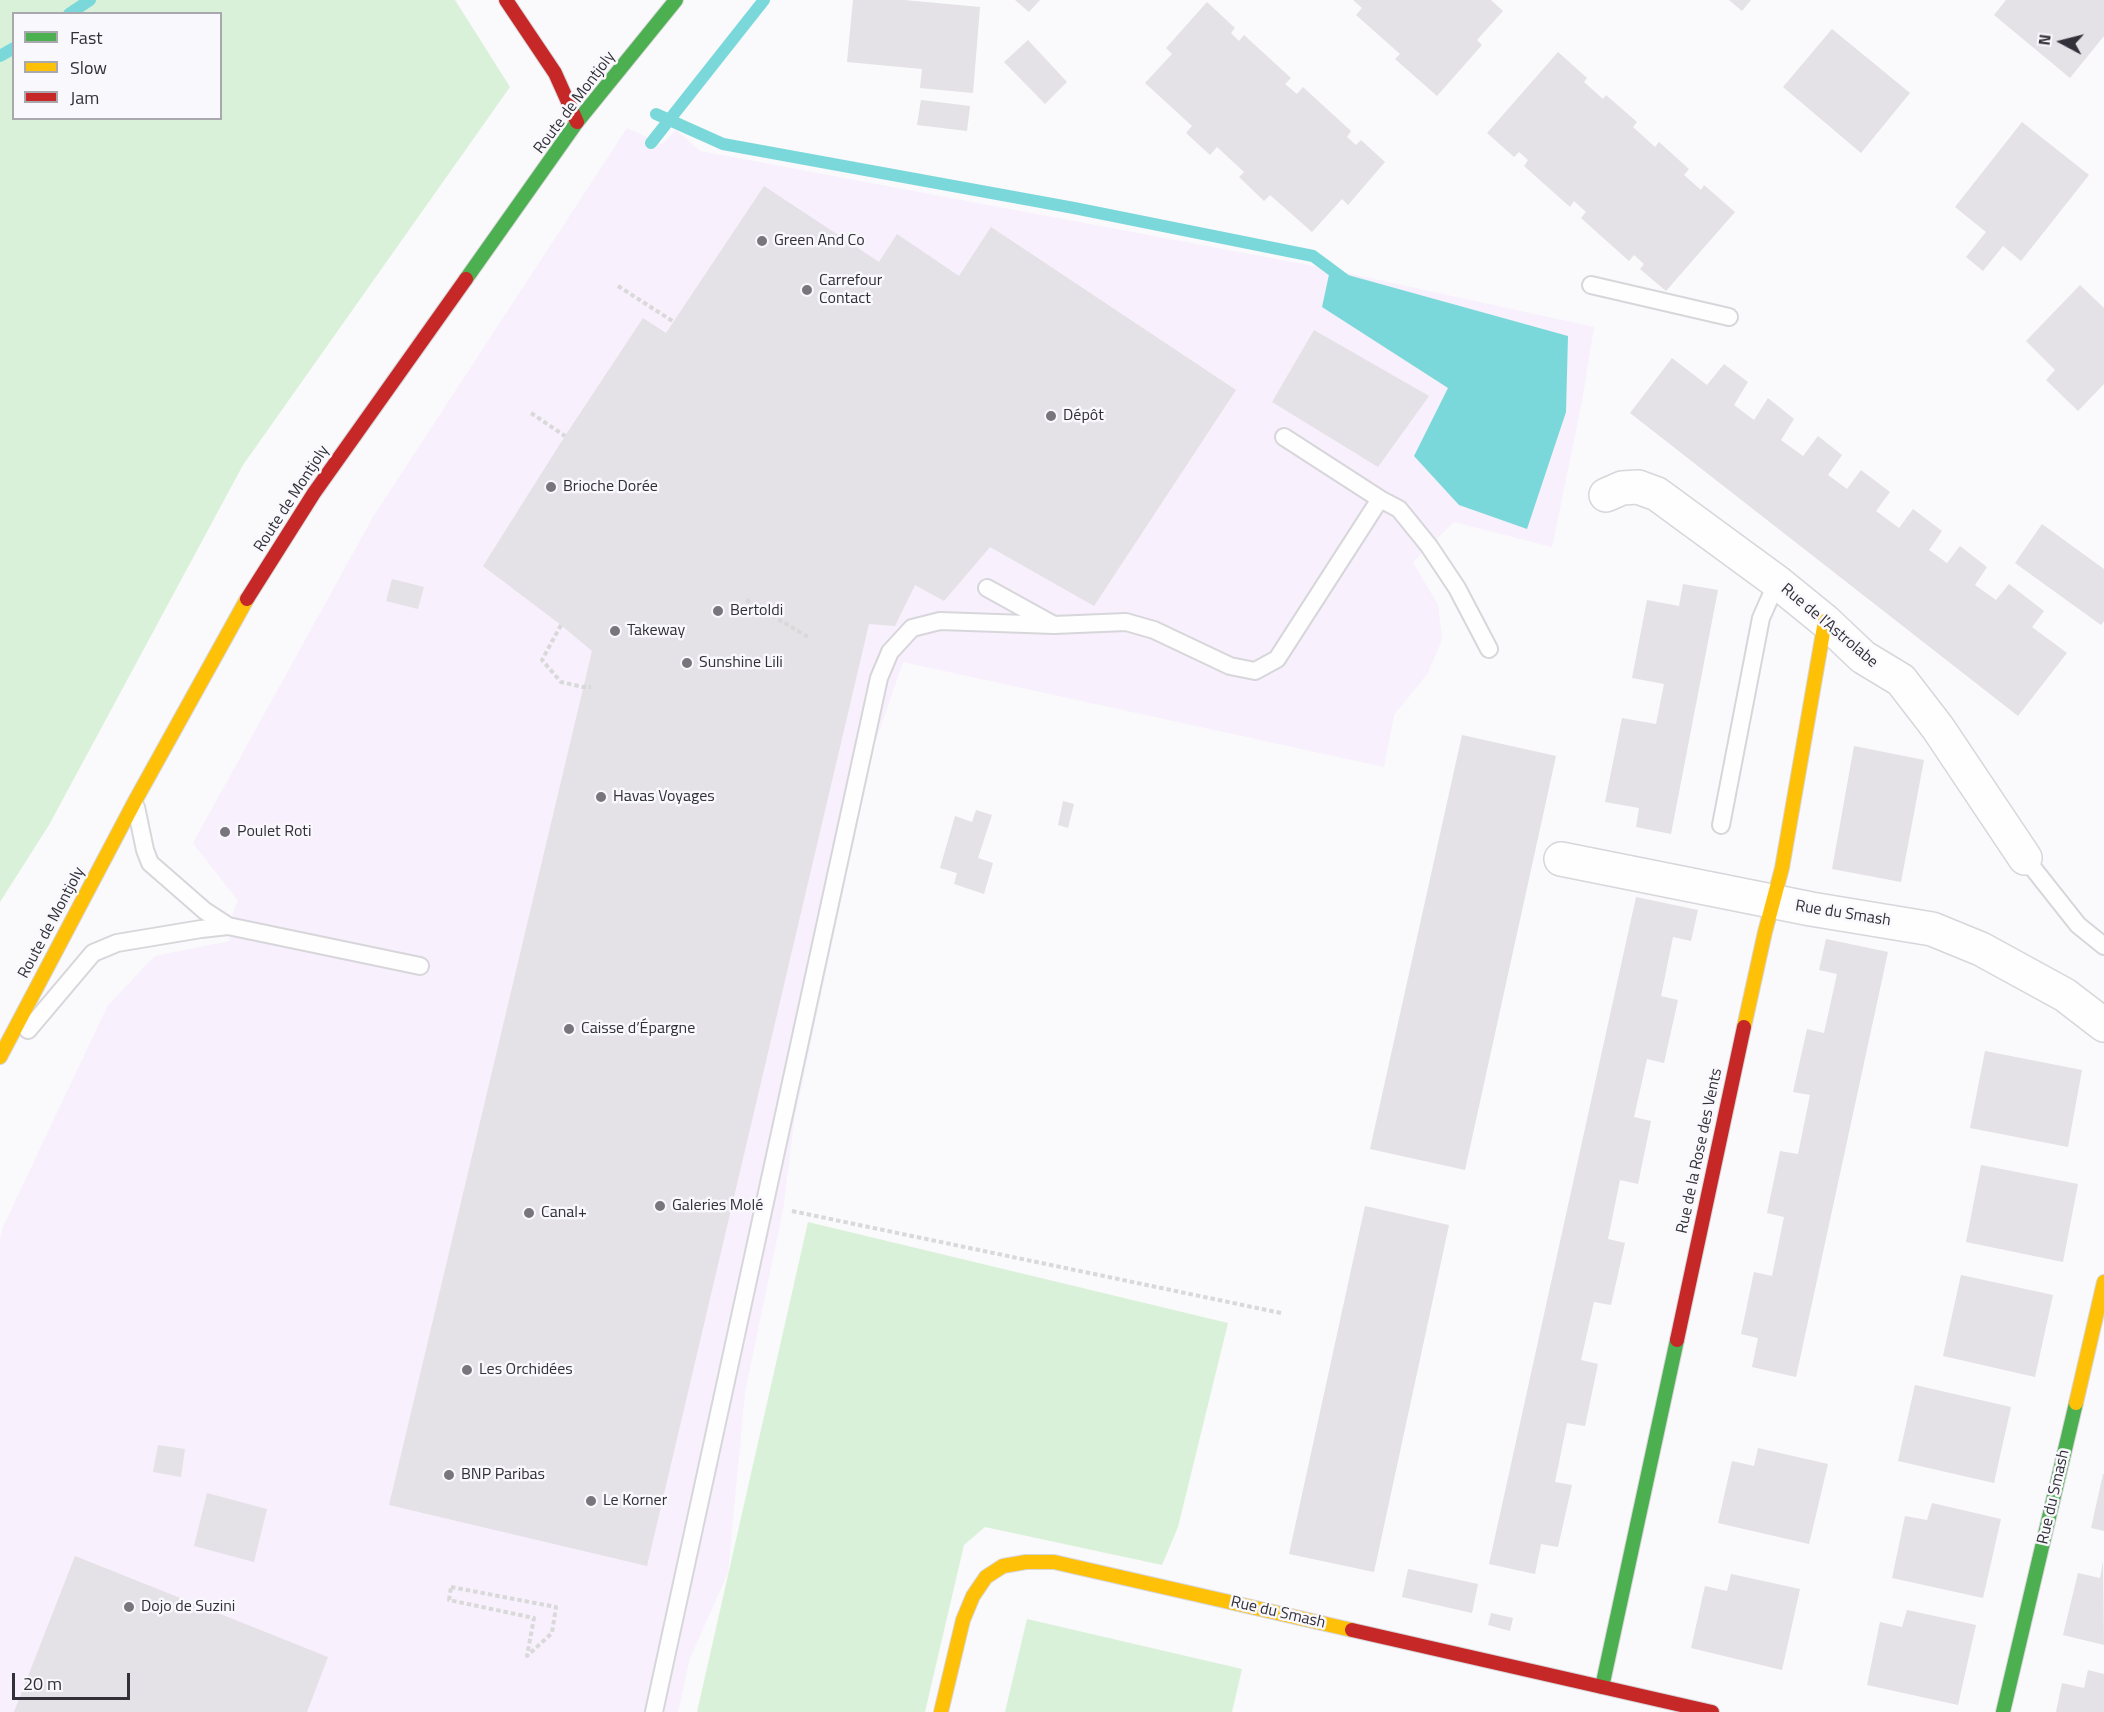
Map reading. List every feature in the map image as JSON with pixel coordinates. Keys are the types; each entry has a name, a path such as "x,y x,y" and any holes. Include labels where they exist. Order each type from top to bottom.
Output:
{"street":[{"name":"Route de Montjoly","path":"0,1058 135,801 232,624 314,493 577,122 676,0"},
{"path":"511,2 555,73 577,122"},
{"name":"Rue de l’Astrolabe","path":"1606,495 1622,488 1638,487 1657,494 1777,582 1826,621 1863,657 1900,680 1938,728 2025,858"},
{"name":"Rue de la Rose des Vents","path":"1602,1687 1772,902 1782,868 1826,621"},
{"name":"Rue du Smash","path":"1561,859 1772,902 1932,929 1981,949 2065,994 2104,1025"},
{"name":"Rue du Smash","path":"2003,1712 2104,1282"},
{"name":"Rue du Smash","path":"941,1712 963,1620 973,1596 986,1577 994,1571 1003,1566 1026,1562 1054,1562 1712,1712"}],"lane":[{"path":"1591,285 1729,317"},
{"path":"1284,437 1399,509 1429,546 1456,588 1489,649"},
{"path":"654,1712 879,678 890,652 912,628 940,621 1054,625 1126,622 1154,630 1230,666 1254,671 1277,659 1380,499"},
{"path":"1721,825 1761,618 1777,582"},
{"path":"987,588 1054,625"},
{"path":"135,801 145,850 150,863 206,911 228,926"},
{"path":"2025,858 2078,925 2104,946"},
{"path":"0,1063 93,954 117,943 228,926 420,966"}],"path":[{"path":"618,286 674,322"},
{"path":"531,413 565,436"},
{"path":"746,600 808,637"},
{"path":"561,625 542,660 561,682 591,687"},
{"path":"765,1204 783,1210 808,1213 1281,1313"},
{"path":"451,1587 556,1608 552,1633 527,1656 534,1618 449,1600 451,1587"}],"shaded area":[{"path":"627,128 662,144 676,130 700,151 1319,267 1594,327 1582,401 1552,547 1454,522 1413,562 1438,605 1442,639 1428,673 1394,715 1384,767 903,662 874,746 794,1122 783,1210 745,1392 728,1573 690,1658 678,1712 0,1712 0,1240 3,1227 108,1005 155,956 230,941 228,926 238,901 193,843 373,517"}],"green space":[{"path":"0,0 455,0 510,87 243,465 49,825 0,902"},
{"path":"808,1222 1228,1323 1178,1527 1162,1565 985,1527 964,1545 925,1712 697,1712"},
{"path":"1027,1619 1242,1669 1232,1712 1005,1712"}],"water":[{"path":"1330,270 1568,336 1566,412 1527,529 1459,505 1414,456 1448,388 1322,307"}],"building":[{"path":"853,0 904,0 980,7 973,93 920,88 922,69 847,62"},
{"path":"1015,0 1040,0 1029,12"},
{"path":"1353,0 1491,0 1503,11 1477,40 1482,45 1437,96 1395,59 1400,54 1356,15 1362,8"},
{"path":"1729,0 1751,0 1742,11"},
{"path":"2006,0 2104,0 2104,36 2070,78 1994,15"},
{"path":"1207,2 1235,28 1231,33 1239,41 1244,35 1291,78 1285,84 1297,94 1303,87 1351,131 1347,137 1356,145 1361,140 1385,162 1348,205 1342,199 1312,232 1270,195 1264,201 1239,177 1244,172 1217,147 1210,155 1186,133 1192,126 1145,83 1172,54 1166,48"},
{"path":"1832,29 1910,93 1861,153 1783,87"},
{"path":"1028,40 1067,82 1045,104 1004,62"},
{"path":"1558,52 1587,78 1584,82 1603,99 1606,95 1637,122 1633,127 1655,147 1659,142 1689,169 1684,175 1701,190 1704,185 1735,212 1666,291 1640,269 1644,264 1634,255 1629,261 1581,218 1586,212 1574,201 1570,207 1524,166 1528,160 1519,152 1514,157 1487,133"},
{"path":"921,100 970,106 967,131 917,125"},
{"path":"2022,122 2089,175 2021,261 2003,246 1983,271 1966,257 1986,232 1955,207"},
{"path":"764,186 879,262 897,234 959,276 991,227 1236,390 1094,606 990,547 944,601 915,585 895,626 869,624 647,1566 389,1505 592,651 483,566 643,318 666,333"},
{"path":"2080,285 2104,308 2104,384 2078,411 2046,380 2055,370 2026,341"},
{"path":"1314,330 1429,396 1378,467 1272,402"},
{"path":"1672,358 1707,385 1724,364 1748,382 1734,405 1754,420 1768,398 1794,419 1781,440 1803,456 1818,436 1842,455 1828,475 1847,489 1861,470 1890,492 1876,511 1899,528 1913,509 1942,531 1929,550 1947,563 1960,546 1987,567 1975,585 1996,600 2009,584 2044,611 2032,627 2067,653 2018,716 1630,413"},
{"path":"2042,524 2104,569 2104,621 2101,625 2015,563"},
{"path":"392,579 424,587 418,609 386,601"},
{"path":"1683,584 1718,590 1671,834 1636,827 1639,808 1605,802 1622,718 1656,724 1664,684 1632,678 1647,600 1679,606"},
{"path":"1462,735 1556,756 1465,1170 1370,1149"},
{"path":"1854,746 1924,760 1901,882 1832,869"},
{"path":"1063,801 1074,804 1068,828 1058,825"},
{"path":"976,810 992,815 978,858 993,863 984,894 954,884 957,873 940,868 955,816 972,822"},
{"path":"1636,897 1698,910 1691,941 1673,937 1661,996 1678,1000 1664,1063 1647,1059 1634,1117 1651,1121 1638,1184 1620,1180 1608,1239 1625,1243 1611,1305 1594,1302 1581,1360 1598,1364 1585,1426 1567,1423 1555,1482 1572,1485 1558,1547 1541,1544 1535,1574 1489,1564"},
{"path":"1826,939 1888,952 1796,1377 1752,1367 1758,1338 1741,1334 1754,1272 1772,1276 1784,1217 1767,1213 1780,1151 1798,1154 1810,1095 1793,1092 1807,1029 1824,1033 1837,974 1819,970"},
{"path":"1985,1051 2082,1070 2068,1147 1970,1128"},
{"path":"1981,1165 2078,1184 2063,1262 1966,1242"},
{"path":"1365,1206 1449,1225 1374,1572 1289,1554"},
{"path":"1961,1275 2053,1295 2035,1377 1943,1356"},
{"path":"1915,1385 2011,1407 1994,1483 1898,1461"},
{"path":"158,1445 185,1449 181,1477 153,1472"},
{"path":"1758,1448 1828,1464 1809,1544 1718,1523 1732,1461 1754,1466"},
{"path":"2104,1474 2104,1531 2091,1528"},
{"path":"207,1493 267,1509 254,1562 194,1546"},
{"path":"1932,1503 2001,1519 1983,1598 1892,1578 1905,1516 1927,1520"},
{"name":"Dojo de Suzini","path":"75,1556 328,1657 307,1712 14,1712"},
{"path":"2103,1561 2104,1645 2063,1635 2078,1573 2100,1578"},
{"path":"1408,1569 1478,1584 1472,1613 1402,1597"},
{"path":"1731,1574 1800,1589 1782,1670 1691,1648 1705,1586 1727,1591"},
{"path":"1907,1610 1976,1625 1958,1705 1867,1685 1880,1622 1902,1627"},
{"path":"1491,1613 1513,1618 1510,1631 1488,1625"},
{"path":"2088,1670 2104,1674 2104,1712 2056,1712 2062,1683 2084,1688"}],"waterway":[{"path":"72,12 90,0"},
{"path":"651,143 764,0"},
{"path":"0,56 12,49"},
{"path":"656,114 723,144 1074,208 1313,256 1344,279"}],"traffic: fast":[{"path":"466,279 577,122 676,0"},
{"path":"1602,1687 1677,1340"},
{"path":"2003,1712 2076,1403"}],"traffic: slow":[{"path":"0,1057 135,801 247,599"},
{"path":"1744,1027 1782,868 1825,621"},
{"path":"2076,1403 2104,1282"},
{"path":"941,1712 963,1620 973,1596 986,1577 1003,1566 1026,1562 1054,1562 1352,1630"}],"traffic: jam":[{"path":"506,0 555,73 577,122"},
{"path":"247,599 314,493 466,279"},
{"path":"1677,1340 1744,1027"},
{"path":"1352,1630 1712,1712"}],"place":[{"name":"Green And Co","path":"762,241"},
{"name":"Carrefour Contact","path":"807,290"},
{"name":"Dépôt","path":"1051,416"},
{"name":"Brioche Dorée","path":"551,487"},
{"name":"Bertoldi","path":"718,611"},
{"name":"Takeway","path":"615,631"},
{"name":"Sunshine Lili","path":"687,663"},
{"name":"Havas Voyages","path":"601,797"},
{"name":"Poulet Roti","path":"225,832"},
{"name":"Caisse d’Épargne","path":"569,1029"},
{"name":"Galeries Molé","path":"660,1206"},
{"name":"Canal+","path":"529,1213"},
{"name":"Les Orchidées","path":"467,1370"},
{"name":"BNP Paribas","path":"449,1475"},
{"name":"Le Korner","path":"591,1501"},
{"name":"Dojo de Suzini","path":"129,1607"}]}
